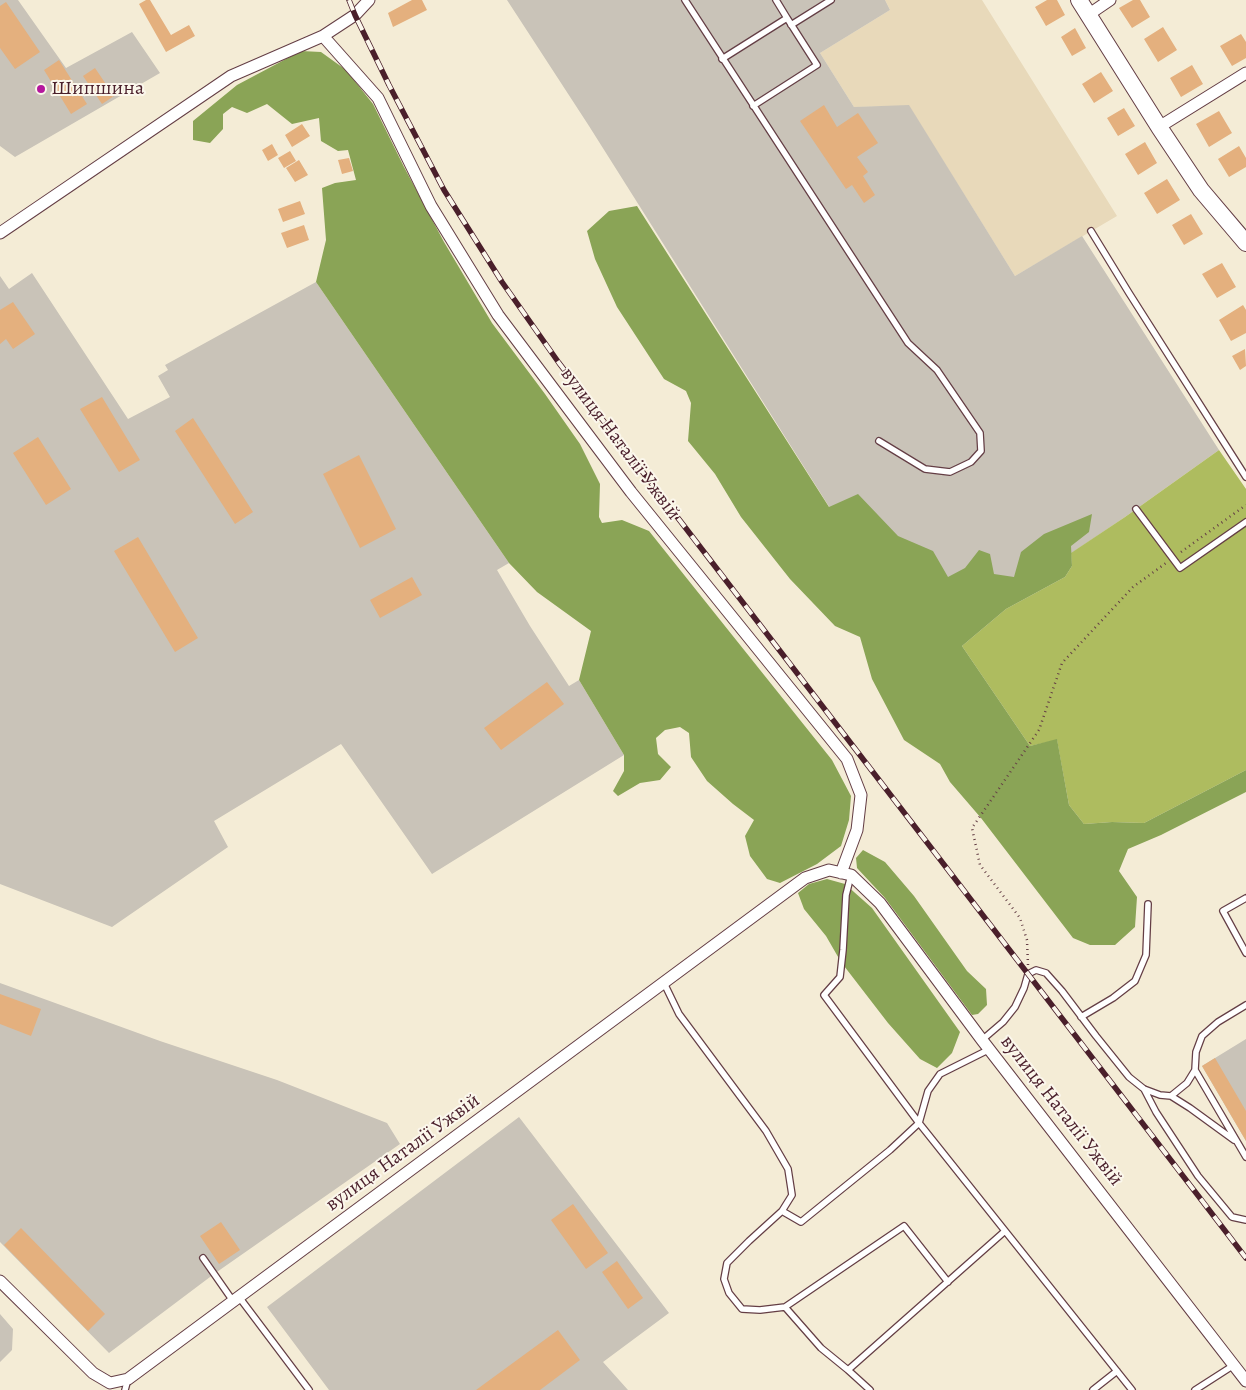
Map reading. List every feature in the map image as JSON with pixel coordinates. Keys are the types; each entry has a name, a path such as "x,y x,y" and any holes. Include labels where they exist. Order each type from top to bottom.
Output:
{"street":[{"path":"0,233 231,76 323,36 355,15 369,0"},
{"path":"1079,0 1201,190 1245,240"},
{"path":"1088,15 1110,0"},
{"name":"вулиця Наталії Ужвій","path":"323,36 378,98 432,206 498,315 631,492 847,759 861,795 857,830 846,874"},
{"path":"1159,127 1246,73"},
{"name":"вулиця Наталії Ужвій","path":"0,1281 106,1387 126,1384 236,1299 805,878 829,870 846,874 880,903 982,1040 1246,1381"}],"lane":[{"path":"685,0 908,343 937,370 980,433 981,451 971,462 950,472 925,469 879,441"},
{"path":"753,106 817,65 776,0"},
{"path":"792,25 832,0"},
{"path":"722,59 787,18"},
{"path":"1091,231 1139,310 1246,477"},
{"path":"1136,509 1180,568 1246,522"},
{"path":"846,874 840,977 824,995 919,1123 1132,1390"},
{"path":"1246,898 1223,911 1246,953"},
{"path":"1081,1017 1113,998 1135,981 1146,955 1148,904"},
{"path":"982,1040 1003,1022 1015,1007 1028,974 1036,970 1046,973 1129,1077 1144,1089 1171,1096 1237,1143"},
{"path":"664,983 679,1014 766,1131 788,1169 792,1195 782,1211 749,1240 727,1263 724,1279 729,1293 742,1309 760,1310 785,1307 904,1226 948,1282"},
{"path":"1171,1096 1187,1083 1195,1070 1196,1052 1202,1036 1218,1022 1246,1005"},
{"path":"782,1211 801,1222 890,1150 919,1123 928,1091 940,1074 990,1049"},
{"path":"1195,1070 1246,1157"},
{"path":"1144,1089 1156,1112 1198,1176 1232,1217 1246,1220"},
{"path":"848,1370 1005,1231"},
{"path":"203,1258 309,1390"},
{"path":"785,1307 821,1348 870,1390"},
{"path":"1195,1390 1234,1365"},
{"path":"1093,1390 1117,1371"}],"path":[{"path":"1028,974 1027,940 1020,918 980,865 972,828 1039,730 1062,663 1133,587 1246,505"}],"shaded area":[{"name":"Шипшина","path":"0,0 18,0 66,68 132,32 160,73 15,157 0,146"},
{"path":"507,0 885,0 890,10 820,53 854,107 909,105 1015,276 1082,236 1219,450 1125,517 922,654 589,126"},
{"path":"885,0 982,0 1117,216 1015,276 909,106 854,107 820,53 890,10"},
{"path":"32,273 128,419 170,397 158,376 168,370 165,365 316,282 509,563 497,570 569,686 579,680 624,755 432,874 341,744 214,821 228,847 112,927 0,884 0,276 9,289"},
{"path":"0,983 160,1041 277,1080 387,1123 400,1144 214,1274 109,1353 0,1242"},
{"path":"1246,1039 1246,1141 1202,1066"},
{"path":"519,1117 669,1313 603,1362 628,1390 329,1390 267,1307"},
{"path":"0,1314 13,1329 12,1350 0,1362"}],"green space":[{"path":"301,51 321,52 346,70 373,104 444,242 492,323 580,444 600,484 599,517 602,523 622,520 649,531 832,760 851,796 849,820 841,846 817,864 780,883 767,879 750,856 745,836 754,820 707,781 691,757 689,733 680,727 665,730 656,738 658,754 671,767 660,780 640,783 618,796 613,791 624,771 624,755 579,680 591,631 537,592 509,563 316,282 326,240 322,188 335,183 356,180 348,150 338,151 321,141 319,118 292,124 267,104 247,113 232,107 223,114 223,129 210,143 193,140 193,121 237,85"},
{"path":"637,206 829,507 858,494 898,536 933,551 948,577 965,568 979,550 990,554 994,574 1014,577 1021,552 1044,534 1092,514 1089,532 1071,546 1072,566 1065,577 1006,609 962,646 1030,746 1057,739 1069,805 1084,824 1112,822 1144,823 1246,770 1246,792 1161,835 1128,849 1119,871 1137,897 1135,927 1115,945 1090,945 1073,938 981,818 950,782 940,764 904,740 872,679 860,637 835,626 790,579 741,517 715,474 688,441 691,403 686,391 664,379 617,307 595,259 587,231 609,211"},
{"path":"1219,450 1246,489 1246,770 1144,823 1112,822 1084,824 1069,805 1057,740 1030,746 962,646 1006,609 1065,577 1072,566 1071,553"},
{"path":"863,850 885,862 914,896 967,971 986,989 987,1005 978,1014 972,1015 885,898 857,868 856,858"},
{"path":"827,879 845,884 872,908 960,1032 952,1053 937,1068 920,1059 888,1023 841,962 826,936 804,909 798,893 809,884"}],"building":[{"path":"150,0 171,35 189,25 195,36 166,52 139,4"},
{"path":"412,0 422,0 427,10 393,27 388,13"},
{"path":"1047,0 1057,0 1065,15 1046,26 1035,7"},
{"path":"1133,0 1140,0 1150,17 1132,28 1119,8"},
{"path":"6,2 40,52 15,69 0,48 0,6"},
{"path":"1163,27 1177,50 1158,62 1144,39"},
{"path":"1075,28 1086,48 1072,56 1061,37"},
{"path":"1241,34 1246,42 1246,58 1232,66 1220,46"},
{"path":"59,60 87,104 71,114 44,70"},
{"path":"1192,65 1203,84 1181,97 1170,78"},
{"path":"95,68 114,96 102,104 83,76"},
{"path":"1101,72 1113,91 1094,103 1082,84"},
{"path":"824,105 837,127 858,113 878,143 857,157 868,172 863,176 875,195 864,203 852,185 846,189 800,121"},
{"path":"1124,108 1135,126 1118,136 1107,118"},
{"path":"1219,111 1232,133 1209,147 1196,124"},
{"path":"302,124 310,136 292,147 285,135"},
{"path":"1145,142 1157,163 1138,175 1125,154"},
{"path":"272,144 278,155 268,161 262,150"},
{"path":"1239,146 1246,158 1246,167 1229,177 1218,159"},
{"path":"290,151 296,161 284,168 278,158"},
{"path":"349,158 353,171 342,174 338,160"},
{"path":"299,160 308,175 295,182 286,168"},
{"path":"1167,179 1180,200 1157,214 1144,193"},
{"path":"300,201 305,214 283,222 278,209"},
{"path":"1191,214 1203,234 1184,245 1172,225"},
{"path":"304,225 309,240 287,248 281,233"},
{"path":"1222,263 1236,287 1217,298 1202,274"},
{"path":"13,302 35,334 13,349 6,339 0,344 0,310"},
{"path":"1243,305 1246,310 1246,333 1231,341 1219,320"},
{"path":"1245,349 1246,366 1240,370 1232,356"},
{"path":"102,397 140,460 119,472 80,409"},
{"path":"193,418 253,512 235,524 175,431"},
{"path":"38,437 71,489 46,505 13,453"},
{"path":"359,455 396,529 360,548 323,474"},
{"path":"138,537 198,638 175,652 114,551"},
{"path":"412,577 422,595 380,618 370,600"},
{"path":"547,682 564,704 501,750 484,728"},
{"path":"0,994 41,1009 31,1036 0,1024"},
{"path":"1215,1058 1246,1111 1246,1141 1202,1066"},
{"path":"573,1204 608,1253 586,1269 551,1220"},
{"path":"221,1222 240,1250 219,1264 200,1236"},
{"path":"21,1228 105,1314 88,1331 4,1245"},
{"path":"617,1261 643,1298 628,1309 602,1272"},
{"path":"558,1330 580,1360 540,1390 476,1390"}],"railway":[{"path":"349,0 389,85 444,190 502,282 559,363 1246,1258"}],"place":[{"name":"Шипшина","path":"41,89"}]}
